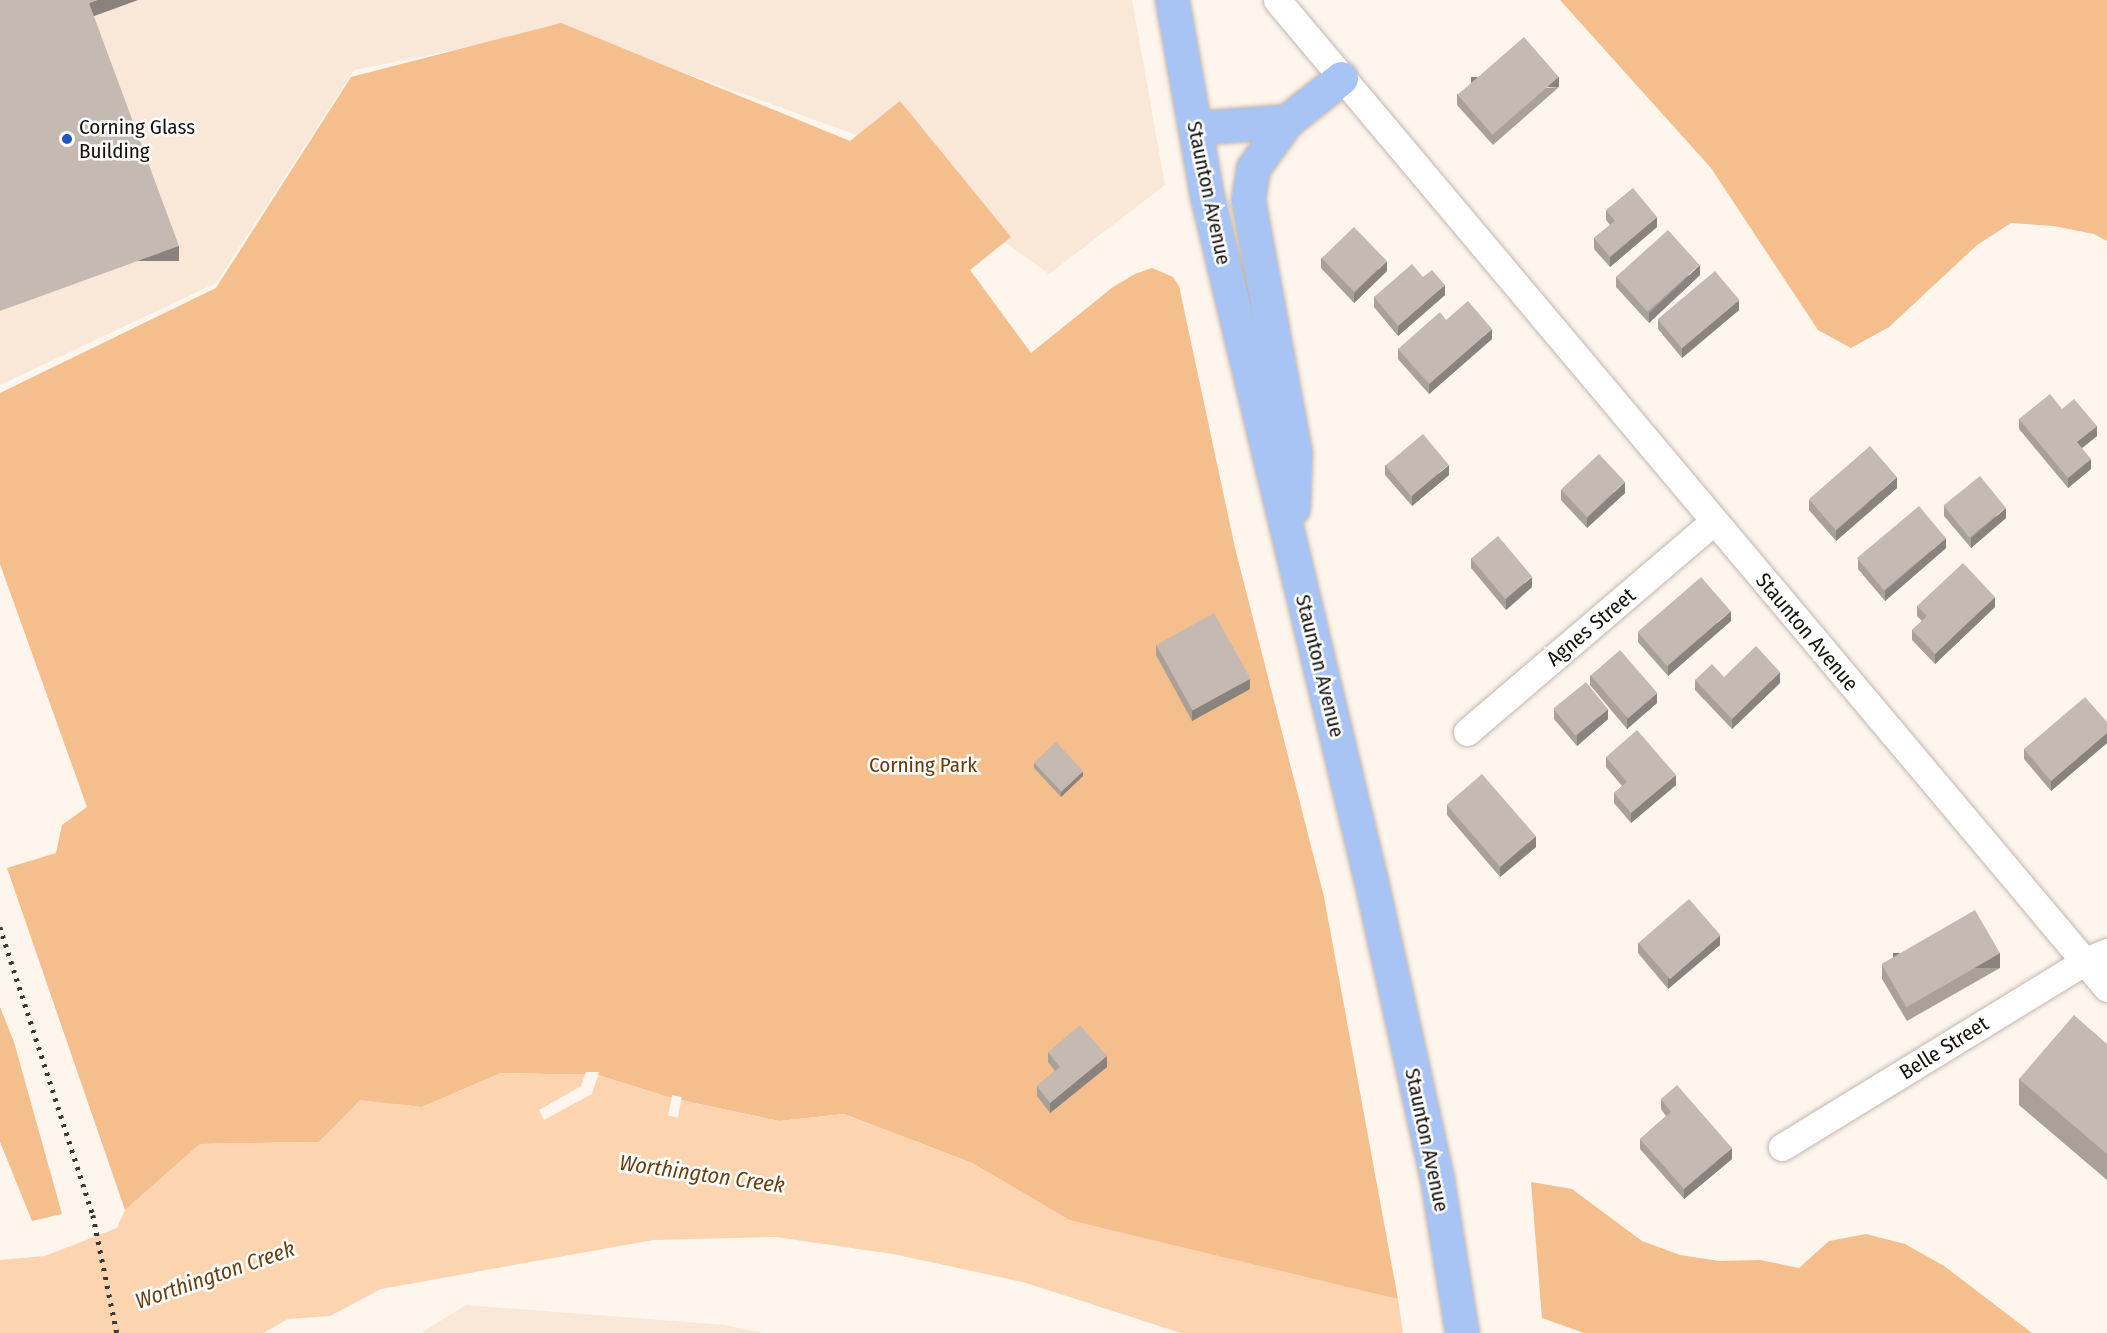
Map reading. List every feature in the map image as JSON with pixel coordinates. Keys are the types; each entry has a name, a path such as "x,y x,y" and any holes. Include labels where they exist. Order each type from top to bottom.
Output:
{"main road":[{"name":"Staunton Avenue","path":"1172,0 1207,196 1292,549 1437,1179 1462,1333"},
{"path":"1292,549 1295,453 1248,200 1253,168 1287,121 1341,78"},
{"path":"1195,128 1287,121"}],"street":[{"name":"Staunton Avenue","path":"1276,0 1714,521 2096,957 2107,988"},
{"name":"Agnes Street","path":"1467,732 1714,521"},
{"name":"Belle Street","path":"1782,1147 2096,957"}],"shaded area":[{"path":"0,0 1132,0 1165,185 1049,274 859,136 562,28 354,70 216,283 0,385"},
{"path":"466,1305 725,1325 762,1333 421,1333"}],"green space":[{"path":"1560,0 2107,0 2107,241 2094,234 2054,226 2011,223 1977,245 1889,327 1851,348 1818,330 1711,168"},
{"name":"Corning Park","path":"561,23 850,141 900,101 1011,237 970,270 1031,353 1113,287 1135,274 1152,268 1173,277 1179,286 1235,548 1324,897 1398,1299 1225,1261 1069,1220 972,1163 844,1114 779,1121 671,1098 598,1075 501,1073 422,1107 360,1101 319,1142 200,1144 125,1210 7,868 56,853 62,825 87,807 0,564 0,393 216,288 351,77"},
{"path":"0,1007 14,1042 62,1214 32,1221 0,1142"},
{"path":"1531,1182 1572,1189 1642,1241 1680,1255 1719,1261 1760,1260 1799,1268 1829,1241 1866,1234 1905,1244 1944,1266 2032,1333 1584,1333 1542,1318"}],"water":[{"name":"Worthington Creek","path":"501,1073 598,1075 671,1098 779,1121 844,1114 972,1163 1069,1220 1398,1299 1403,1333 1181,1333 1023,1282 893,1254 776,1237 653,1240 381,1289 330,1316 288,1319 263,1333 0,1333 0,1260 45,1256 117,1228 125,1210 200,1144 319,1142 360,1100 422,1107"}],"pier":[{"path":"586,1072 599,1072 592,1094 544,1120 539,1110 581,1086"},
{"path":"672,1095 682,1097 678,1118 668,1116"}],"building":[{"name":"Corning Glass Building","path":"0,0 97,0 89,3 179,246 0,311"},
{"path":"1524,37 1559,77 1492,135 1458,95"},
{"path":"1633,188 1657,217 1610,257 1594,238 1615,221 1606,210"},
{"path":"1354,227 1387,261 1354,292 1322,258"},
{"path":"1668,230 1699,265 1647,312 1616,277"},
{"path":"1412,264 1423,277 1432,270 1445,285 1398,326 1374,297"},
{"path":"1715,271 1739,300 1682,348 1658,319"},
{"path":"1468,301 1492,329 1429,384 1398,349 1440,312 1446,320"},
{"path":"2050,394 2062,409 2074,399 2097,426 2077,442 2091,459 2068,478 2019,419"},
{"path":"1423,434 1449,465 1411,496 1385,465"},
{"path":"1870,446 1897,477 1836,530 1809,499"},
{"path":"1599,454 1625,482 1587,517 1561,489"},
{"path":"1980,476 2006,508 1969,537 1943,506"},
{"path":"1919,506 1946,538 1884,590 1857,558"},
{"path":"1498,536 1532,577 1505,599 1471,558"},
{"path":"1963,563 1995,597 1935,654 1912,630 1927,616 1917,606"},
{"path":"1701,577 1731,611 1667,666 1638,632"},
{"path":"1214,613 1250,679 1193,711 1156,645"},
{"path":"1756,646 1780,672 1732,719 1695,680 1712,664 1724,677"},
{"path":"1620,650 1657,693 1628,719 1591,676"},
{"path":"1586,682 1608,709 1575,736 1553,708"},
{"path":"2085,697 2107,722 2107,733 2051,781 2024,749"},
{"path":"1637,730 1676,775 1631,813 1614,793 1627,782 1606,757"},
{"path":"1056,742 1083,771 1061,792 1034,762"},
{"path":"1482,774 1536,836 1500,867 1447,805"},
{"path":"1689,899 1720,935 1670,979 1638,943"},
{"path":"1975,910 2000,953 1906,1007 1881,964"},
{"path":"2074,1015 2107,1044 2107,1154 2019,1079"},
{"path":"1080,1025 1107,1056 1050,1103 1037,1086 1060,1067 1048,1052"},
{"path":"1677,1085 1732,1148 1684,1189 1640,1139 1671,1112 1661,1099"}],"railway":[{"path":"0,927 93,1215 117,1333"}],"place":[{"name":"Corning Glass Building","path":"67,139"}]}
